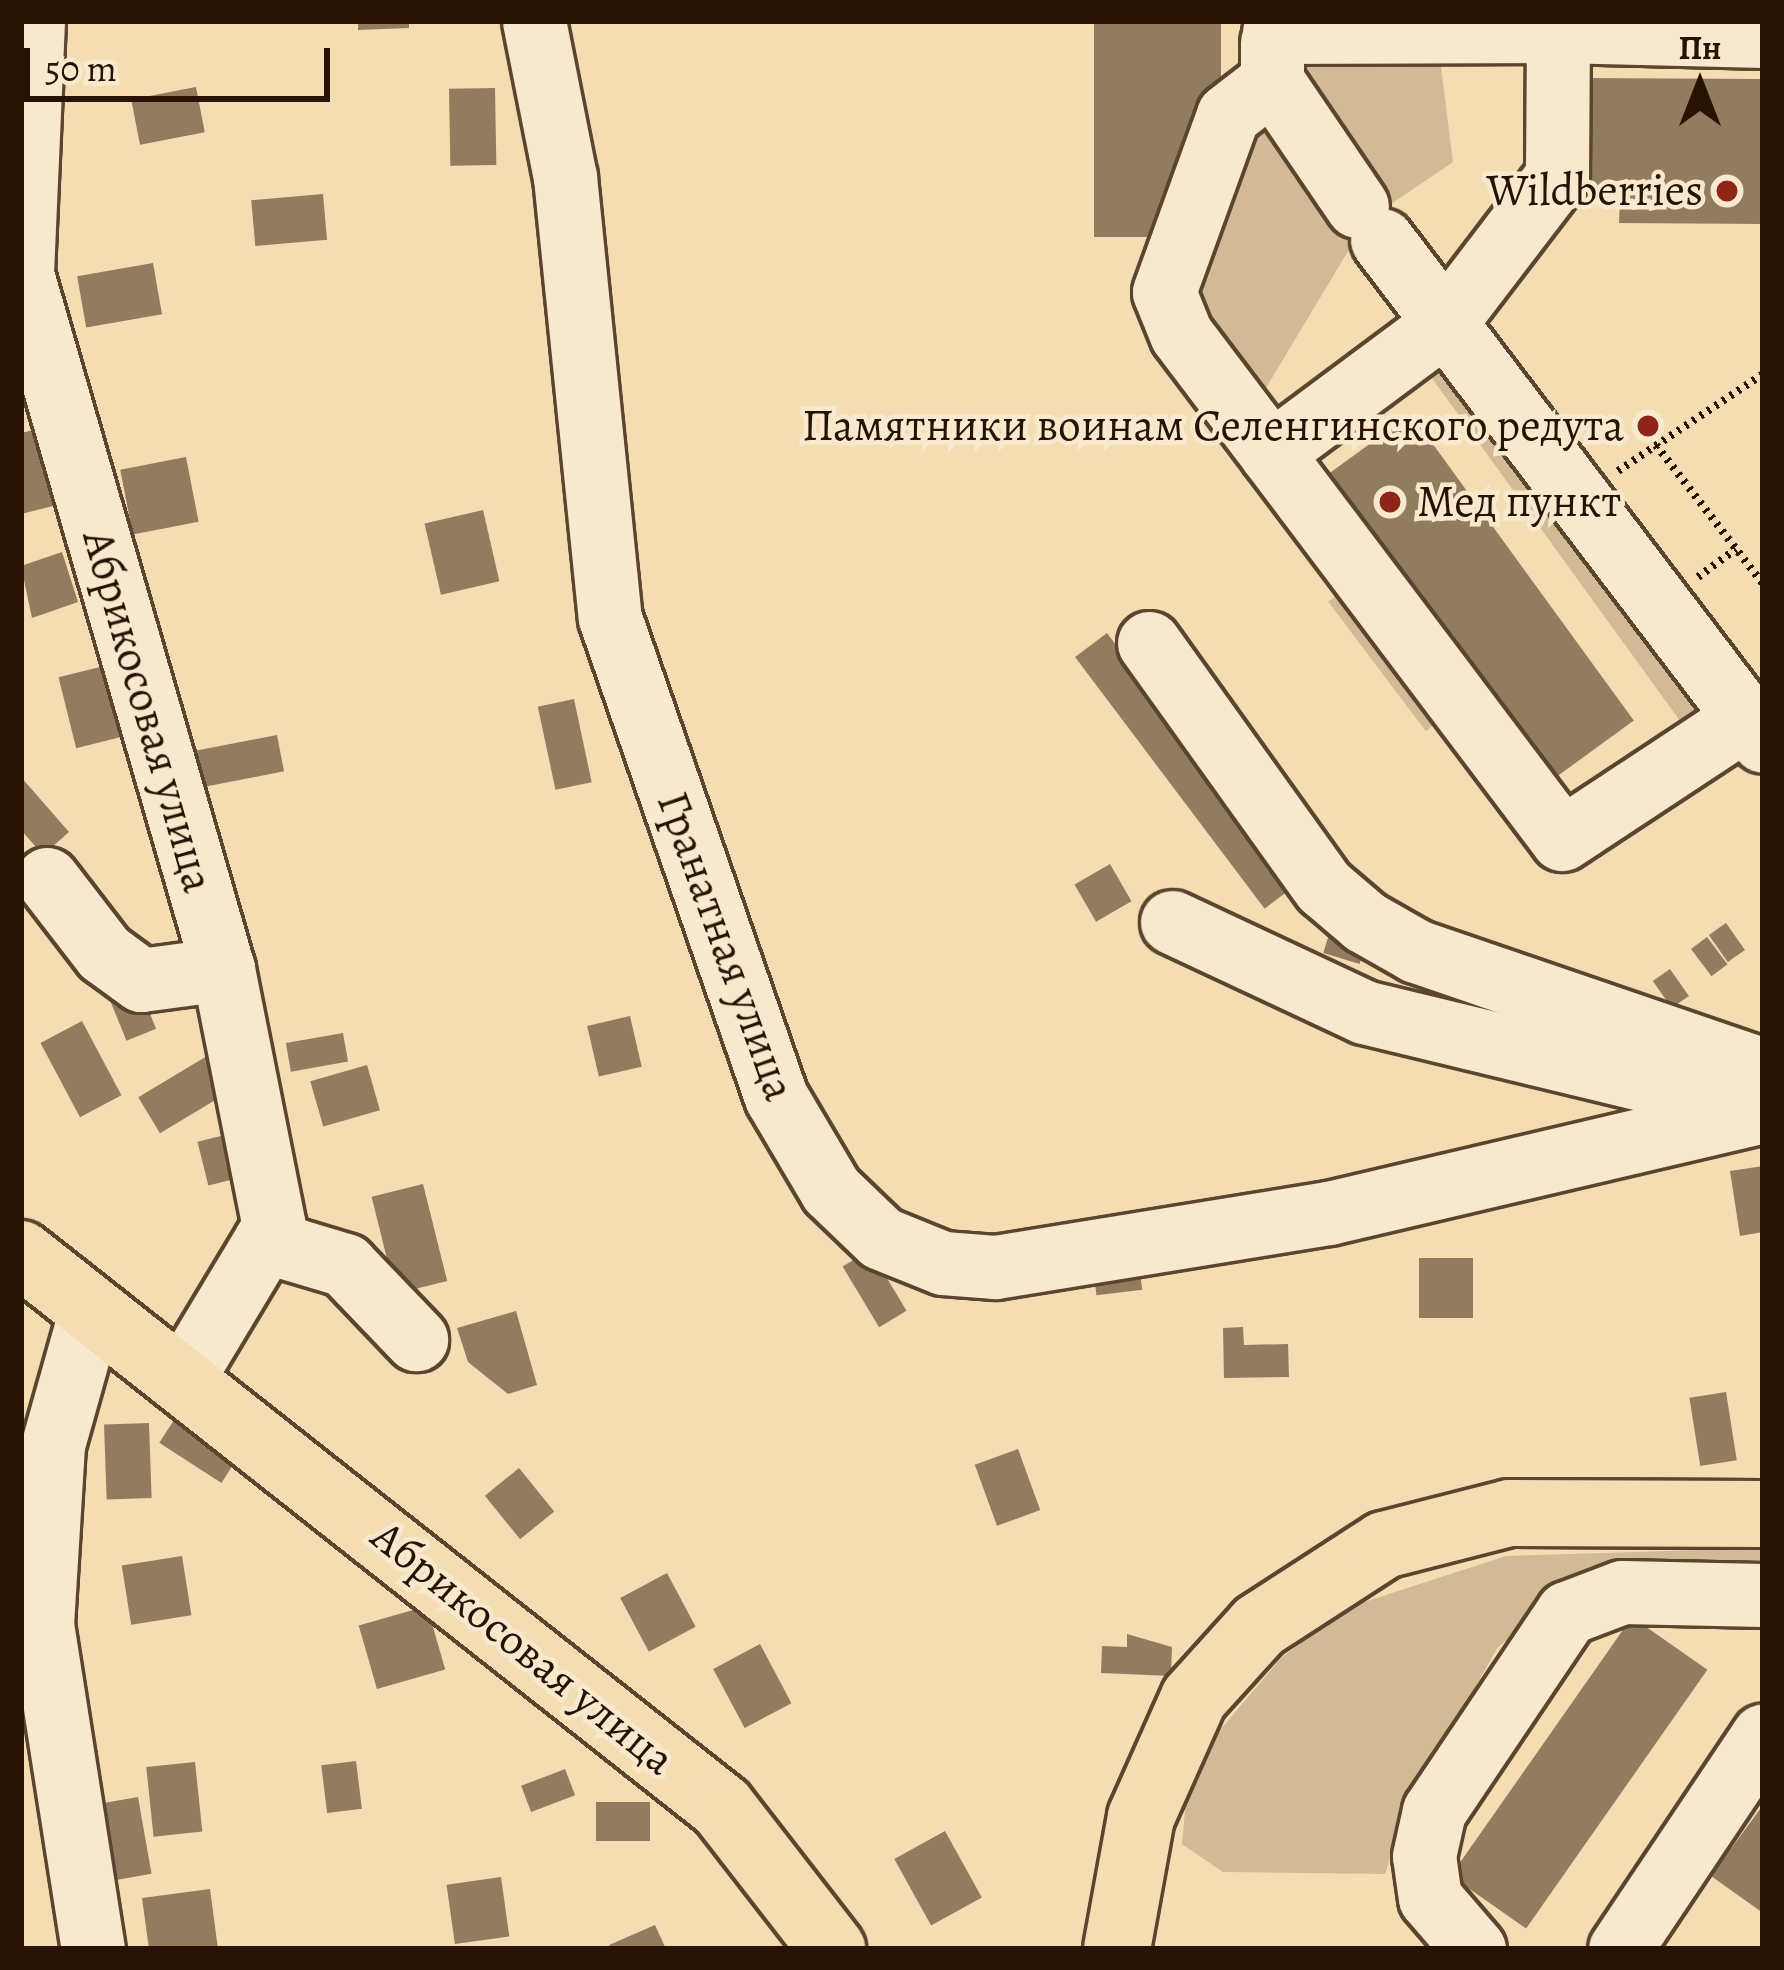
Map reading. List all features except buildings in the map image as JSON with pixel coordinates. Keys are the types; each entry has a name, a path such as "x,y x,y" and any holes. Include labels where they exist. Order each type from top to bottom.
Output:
{"main road":[{"name":"Абрикосовая улица","path":"21,1254 722,1807 832,1949"},
{"path":"1117,1949 1150,1797 1194,1698 1259,1626 1384,1545 1510,1513 1763,1514"}],"street":[{"name":"Абрикосовая улица","path":"33,21 22,274 223,969 274,1226 265,1241"},
{"name":"Гранатная улица","path":"535,21 565,177 610,618 776,1097 831,1190 881,1238 943,1263 995,1267 1329,1214 1763,1107"},
{"path":"1270,452 1444,324 1557,176 1558,31"},
{"path":"1273,45 1558,31 1763,36"},
{"path":"1273,45 1370,223 1754,730 1562,839 1181,334 1164,292 1228,115 1273,45"},
{"path":"1149,643 1324,887 1365,922 1416,951 1763,1070"},
{"path":"47,879 104,953 141,980 223,969"},
{"path":"1172,922 1364,1012 1699,1100 1763,1107"},
{"path":"182,1379 265,1241 345,1265 416,1339"},
{"path":"90,1313 53,1445 42,1624 93,1949"},
{"path":"1474,1949 1430,1898 1424,1856 1434,1810 1567,1612 1622,1592 1763,1594"},
{"path":"1620,1949 1763,1735"}],"path":[{"path":"1645,452 1763,374"},
{"path":"1656,445 1763,584"}],"shaded area":[{"path":"1438,43 1453,162 1388,206 1287,76 1291,50"},
{"path":"1268,118 1356,238 1263,393 1190,295 1243,123"},
{"path":"1441,351 1723,719 1688,732 1421,363"},
{"path":"1341,592 1438,721 1426,731 1328,602"},
{"path":"1763,1548 1763,1576 1566,1593 1498,1647 1406,1808 1385,1874 1223,1872 1182,1844 1186,1799 1215,1736 1281,1658 1349,1607 1506,1556"}],"place":[{"name":"Wildberries","path":"1727,191"},
{"name":"Памятники воинам Селенгинского редута","path":"1648,426"},
{"name":"Мед пункт","path":"1390,502"}]}
